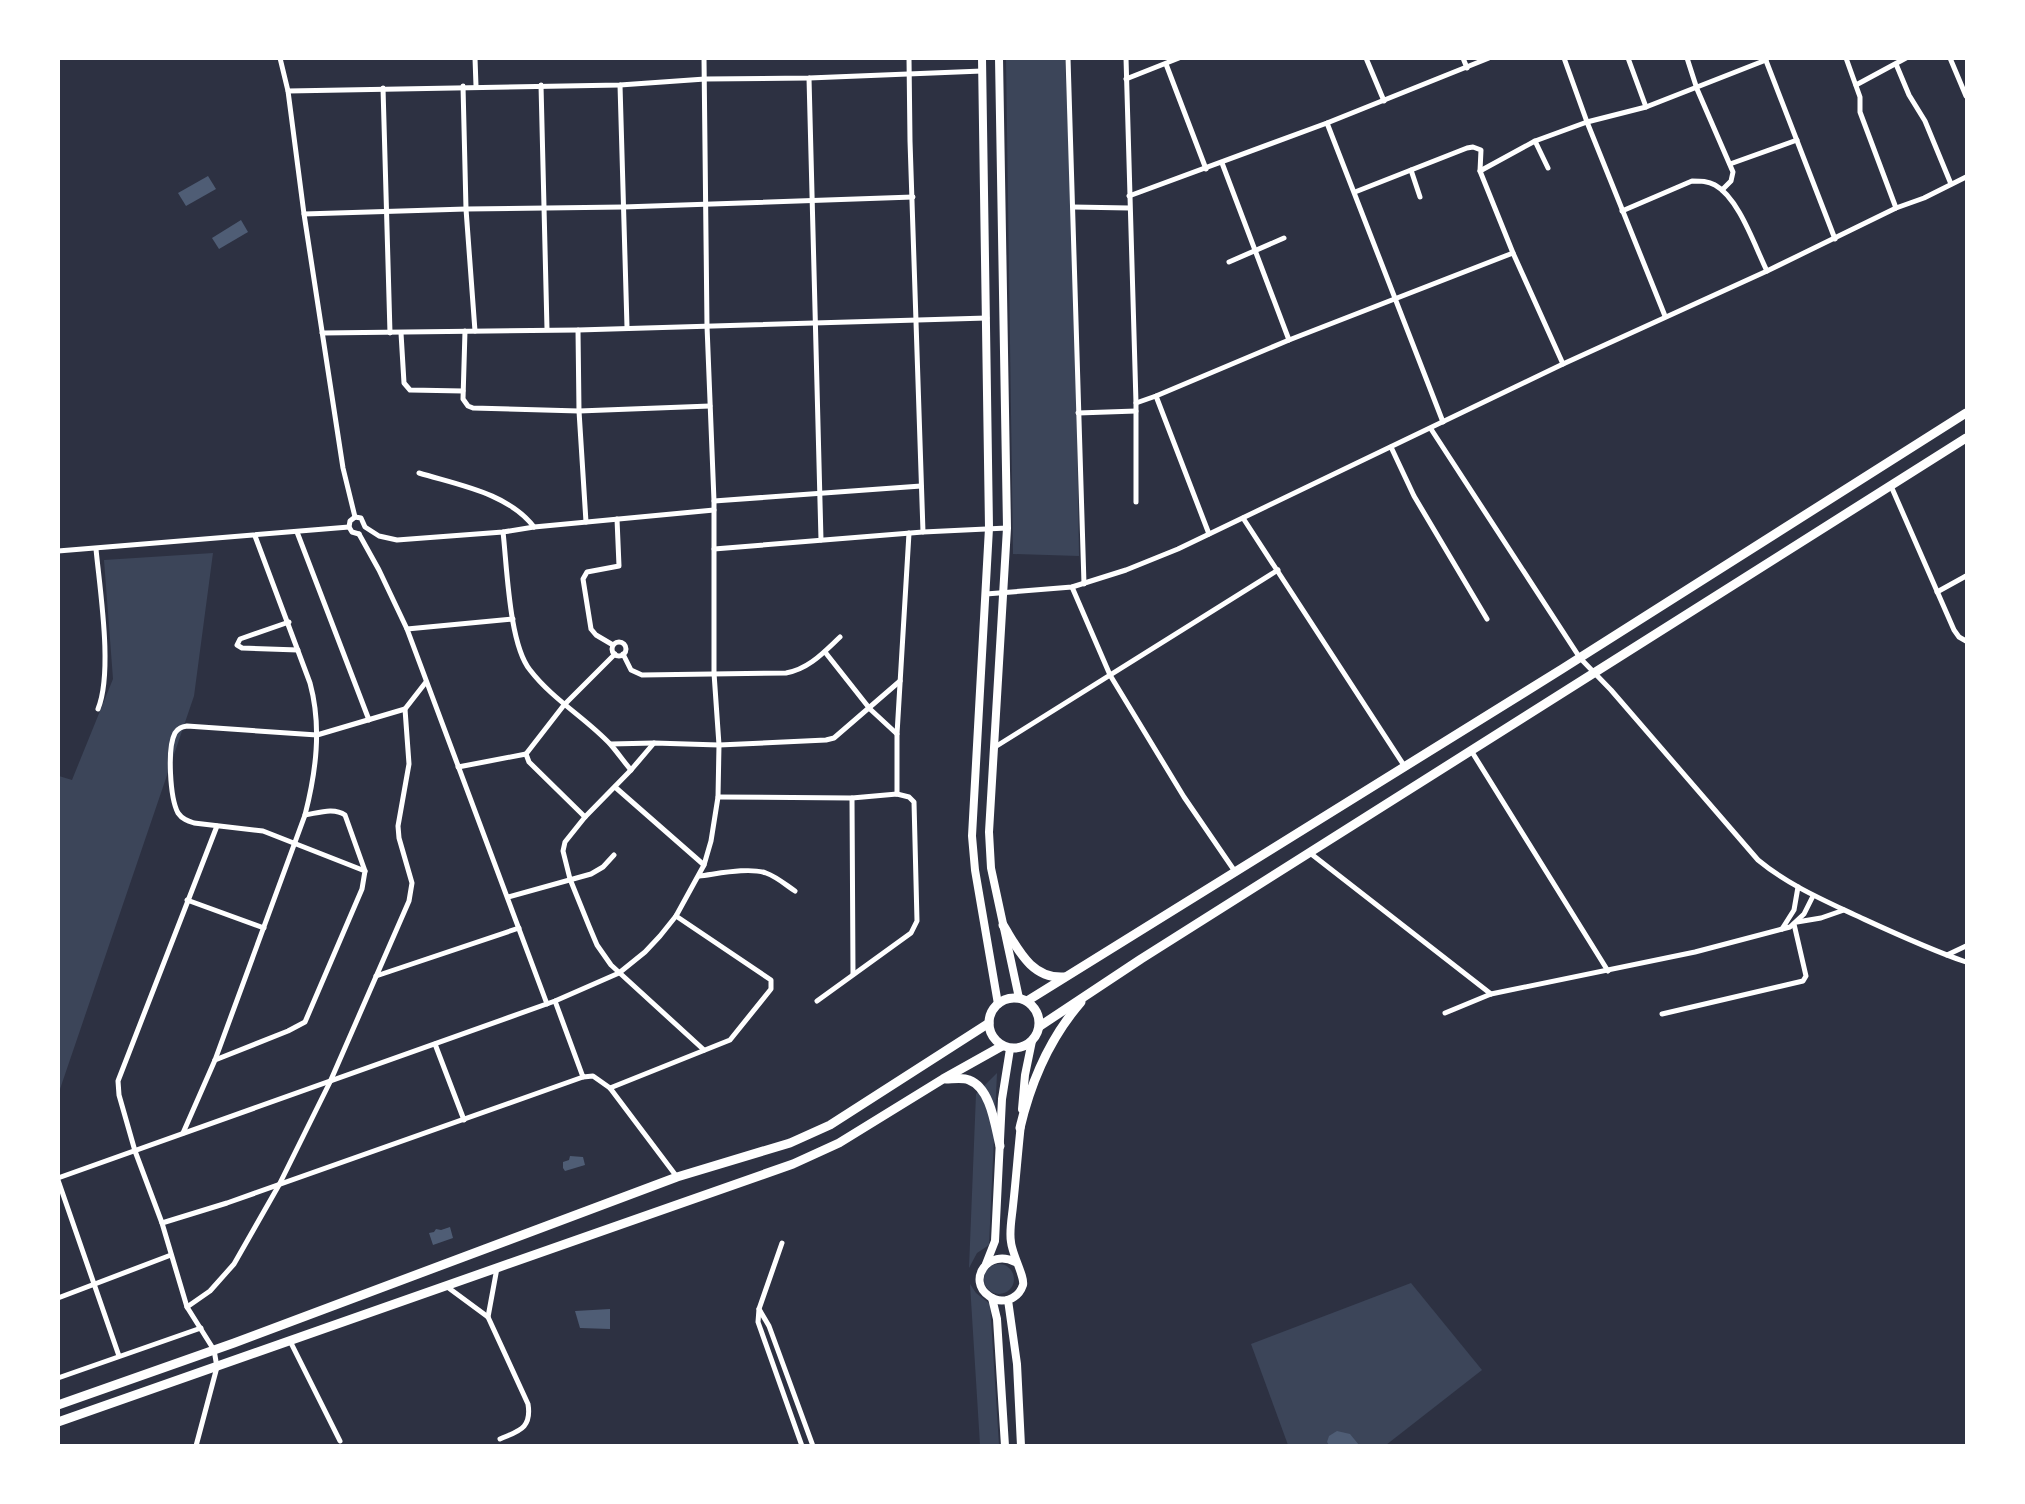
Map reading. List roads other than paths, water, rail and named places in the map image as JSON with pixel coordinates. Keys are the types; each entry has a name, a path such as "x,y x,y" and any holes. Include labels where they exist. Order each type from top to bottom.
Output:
{"main road":[{"path":"982,58 989,528 972,836 975,870 998,1004"},
{"path":"999,58 1007,528 990,850 991,868 1003,925 1023,1000 1037,1013 1040,1026"},
{"path":"1006,1047 992,1036 989,1023 993,1009 998,1004 1012,998 1023,1000 1066,977 1580,658 1966,413"},
{"path":"1006,1047 995,1241 981,1275 981,1283 987,1295 1000,1301 1008,1300 1019,1292 1023,1285 1023,1278 1010,1240 1025,1075 1032,1041 1040,1026 1966,438"},
{"path":"1003,925 1032,968 1049,976 1066,977"},
{"path":"1020,1128 1027,1100 1042,1060 1057,1031 1089,993"},
{"path":"58,1405 214,1350 677,1177 790,1143 830,1125 989,1023"},
{"path":"58,1422 793,1164 839,1143 943,1079 1006,1047 1026,1046 1032,1041"},
{"path":"943,1079 969,1079 980,1088 989,1107 1000,1146"},
{"path":"985,1266 992,1260 1000,1258 1008,1258 1016,1262"},
{"path":"992,1298 996,1319 1005,1446"},
{"path":"1008,1300 1017,1364 1021,1446"}],"street":[{"path":"280,58 288,91 304,214 343,468 355,517"},
{"path":"475,58 477,86"},
{"path":"119,1356 58,1179 547,1004 619,973 645,952 676,916 704,865 711,842 718,797 719,745 714,673 714,501 707,326 704,58"},
{"path":"909,58 923,532"},
{"path":"1068,58 1084,584"},
{"path":"1126,58 1136,403 1136,502"},
{"path":"1126,79 1179,58"},
{"path":"1366,58 1384,101"},
{"path":"1463,58 1467,68"},
{"path":"1129,196 1327,123 1489,58"},
{"path":"1564,58 1587,122 1665,316"},
{"path":"1628,58 1646,108"},
{"path":"1688,58 1697,89 1730,164 1732,177 1722,189"},
{"path":"1846,58 1860,97 1860,112 1896,208"},
{"path":"1856,85 1906,58"},
{"path":"1950,58 1966,96"},
{"path":"1480,171 1535,141 1587,122 1646,108 1697,89 1765,59 1835,238"},
{"path":"1166,64 1206,169"},
{"path":"1896,64 1909,94 1925,121 1951,184"},
{"path":"288,91 620,85 705,79 809,78 982,71"},
{"path":"809,78 821,540"},
{"path":"541,85 547,329"},
{"path":"620,85 627,327"},
{"path":"463,87 466,209 475,331"},
{"path":"383,88 390,333"},
{"path":"1327,123 1443,422"},
{"path":"1730,164 1797,140"},
{"path":"1535,141 1548,168"},
{"path":"1355,192 1473,147 1481,150 1480,171 1513,253 1563,364"},
{"path":"1222,163 1289,340"},
{"path":"1411,170 1420,197"},
{"path":"987,594 1072,587 1136,566 1209,534 1563,364 1966,177"},
{"path":"1622,211 1692,182 1702,181 1722,189 1736,206 1767,271"},
{"path":"304,214 623,207 913,197"},
{"path":"1073,207 1129,208"},
{"path":"1228,262 1284,238"},
{"path":"1136,403 1289,340 1513,253"},
{"path":"322,333 578,330 987,318"},
{"path":"578,330 579,411 586,522"},
{"path":"465,331 464,402 473,408 579,411 710,406"},
{"path":"401,333 406,387 410,390 463,391"},
{"path":"1156,396 1209,534"},
{"path":"1078,413 1136,411"},
{"path":"1431,429 1580,658 1758,860 1813,896 1966,962"},
{"path":"1391,447 1414,496 1487,619"},
{"path":"419,473 509,504 525,515 534,527"},
{"path":"714,501 921,486"},
{"path":"1891,486 1954,630 1966,641"},
{"path":"365,527 379,536 390,539 503,532 714,510"},
{"path":"355,517 364,520 365,527 359,534"},
{"path":"348,527 350,521 355,517"},
{"path":"1243,518 1405,767"},
{"path":"613,645 596,635 591,629 583,579 588,572 619,566 617,519"},
{"path":"58,551 348,527"},
{"path":"348,527 352,532 359,534 407,629 547,1004"},
{"path":"714,549 923,532 1007,528"},
{"path":"297,532 369,720"},
{"path":"503,532 513,619 520,651 529,670 564,705 610,744 631,770"},
{"path":"897,794 897,734 909,534"},
{"path":"183,1133 216,1060 305,815 311,792 317,735 313,693 289,622 255,536"},
{"path":"96,549 105,670 98,710"},
{"path":"994,747 1278,570"},
{"path":"1937,592 1966,576"},
{"path":"1072,587 1110,675 1184,797 1236,873"},
{"path":"407,629 513,619"},
{"path":"289,622 240,639 237,645 242,648 298,650"},
{"path":"623,654 631,670 642,675 786,673 799,671 825,652 840,636"},
{"path":"613,645 618,642 623,643 626,648 623,654"},
{"path":"613,645 612,650 615,654"},
{"path":"825,652 870,709 897,734"},
{"path":"458,767 526,754 564,705 615,654 623,654"},
{"path":"610,744 719,745 826,740 834,738 900,681"},
{"path":"365,871 262,831 184,820 178,813 173,793 172,742 180,728 194,726 317,735 405,709 426,682"},
{"path":"187,1307 210,1291 228,1271 279,1185 330,1082 412,891 398,826 409,764 405,709"},
{"path":"654,743 585,817 564,846 563,851 570,879 597,945 610,965 704,1050"},
{"path":"1472,752 1608,970"},
{"path":"526,754 529,762 585,817"},
{"path":"615,787 704,865"},
{"path":"718,797 852,798 897,794 909,797 914,802 917,921 911,933 817,1001"},
{"path":"852,798 853,974"},
{"path":"216,1060 305,1022 362,889 365,871 345,815 338,811 331,811 305,815"},
{"path":"196,1446 217,1367 214,1350 187,1307 162,1223 135,1151 119,1095 118,1081 217,826"},
{"path":"1310,853 1491,994"},
{"path":"508,897 598,871 614,855"},
{"path":"699,876 755,871 777,878 795,891"},
{"path":"1781,930 1794,910 1798,887"},
{"path":"1795,923 1804,914 1813,896"},
{"path":"187,900 264,927"},
{"path":"1445,1013 1491,994 1695,952 1781,930 1795,923 1821,918 1844,910"},
{"path":"610,1088 730,1040 771,989 771,980 676,916"},
{"path":"1662,1014 1803,981 1806,976 1795,923"},
{"path":"376,976 519,928"},
{"path":"1947,955 1966,946"},
{"path":"555,1000 583,1077"},
{"path":"435,1044 464,1120"},
{"path":"162,1223 279,1185 583,1077 593,1076 610,1088 677,1177"},
{"path":"782,1243 759,1309 760,1330 802,1446"},
{"path":"58,1298 171,1255"},
{"path":"488,1317 497,1268"},
{"path":"446,1286 488,1317 528,1404 529,1417 522,1429 500,1439"},
{"path":"759,1309 770,1326 813,1446"},
{"path":"58,1378 201,1328"},
{"path":"290,1341 340,1441"}]}
